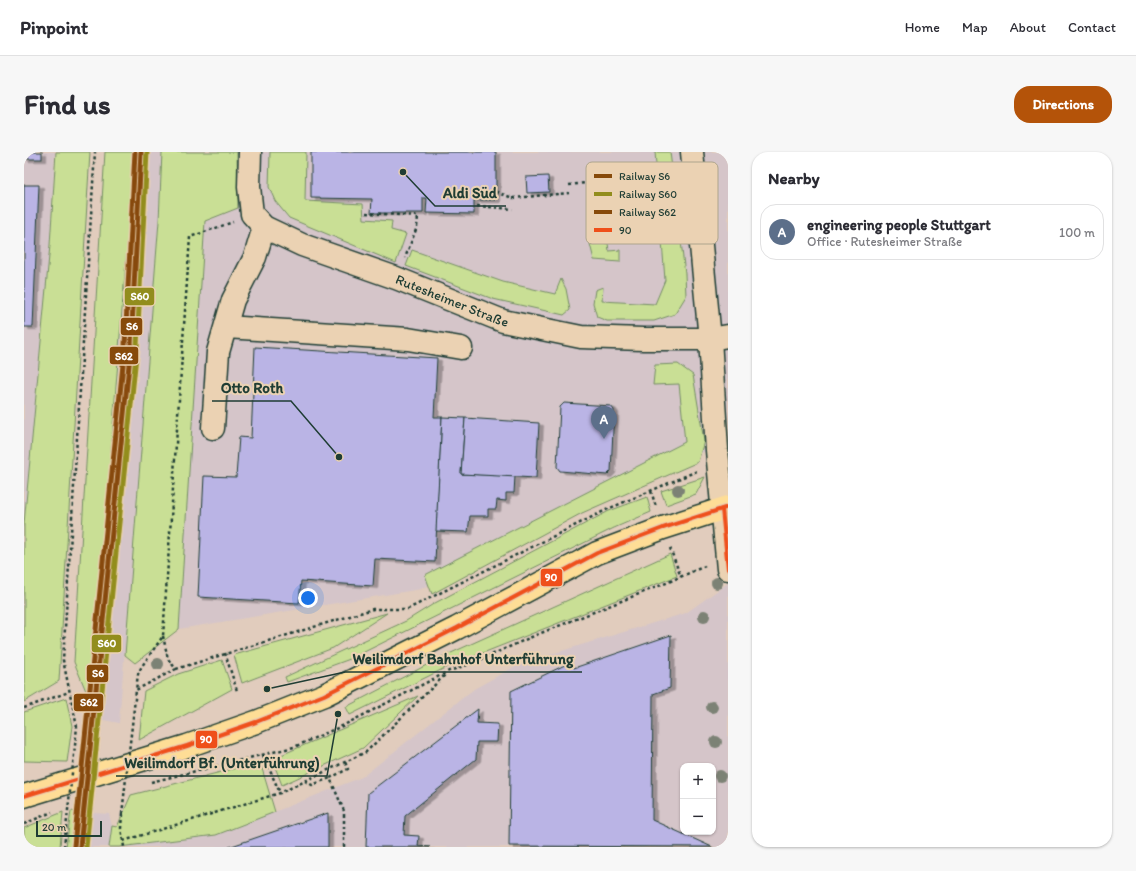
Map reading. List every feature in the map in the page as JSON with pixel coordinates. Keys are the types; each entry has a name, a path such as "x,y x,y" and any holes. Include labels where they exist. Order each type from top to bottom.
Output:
{"main road":[{"path":"24,796 187,746 256,722 324,694 429,642 597,553 663,528 725,508"}],"street":[{"path":"213,428 218,352 233,300 255,257 258,220 249,187 250,152"},
{"path":"692,152 693,162"},
{"name":"Rutesheimer Straße","path":"258,220 302,245 396,278 503,321 581,337 643,339 719,338"},
{"path":"705,244 719,338 718,462 725,508 727,563"},
{"path":"226,327 408,338 461,348"}],"path":[{"path":"64,847 77,726 63,660 95,152"},
{"path":"569,185 586,183"},
{"path":"496,192 513,198 569,193"},
{"path":"477,206 513,209"},
{"path":"366,213 418,216 417,227 396,278"},
{"path":"176,669 168,659 163,636 190,237 225,225 258,220"},
{"path":"136,690 176,669 225,653 373,609 408,609 608,509 718,462"},
{"path":"149,783 294,747 342,726 449,672 536,635 664,584 727,563"},
{"path":"124,847 122,814 138,674 163,636"},
{"path":"225,653 237,691"},
{"path":"123,841 280,793 366,752 449,672"},
{"path":"24,708 69,692"},
{"path":"263,755 280,793"},
{"path":"305,781 312,785 330,778 348,769 345,762"},
{"path":"330,778 344,811 344,847"},
{"path":"24,824 59,810"}],"shaded area":[{"path":"24,152 55,152 50,245 24,524"},
{"path":"132,152 162,152 159,221 119,723 88,717 91,703 130,209"},
{"path":"237,152 728,152 728,441 539,525 421,589 179,629 205,221 238,208"},
{"path":"728,583 728,847 119,847 216,835 362,777 474,689 519,664 686,613"},
{"path":"77,812 109,814 112,826 109,847 74,847"}],"green space":[{"path":"56,152 90,152 59,681 24,702 24,524 50,245"},
{"path":"105,152 132,152 130,209 91,703 74,662"},
{"path":"162,152 237,152 238,208 205,221 179,629 135,663 125,655 159,221"},
{"path":"270,152 306,152 305,201 363,204 364,219 392,221 391,230 406,234 396,263 289,218 275,201 269,187"},
{"path":"655,152 670,152 671,162 656,162"},
{"path":"590,244 608,244 609,251 620,250 620,262 594,260"},
{"path":"662,244 681,244 686,296 675,314 654,321 607,321 597,317 593,303 595,290 603,287 602,301 655,304 665,280"},
{"path":"412,250 503,282 555,294 561,279 566,289 570,310 564,315 493,299 406,266"},
{"path":"678,364 693,375 704,441 698,462 582,513 432,594 425,575 685,442 679,384 653,385 655,365"},
{"path":"705,477 696,494 666,505 661,491"},
{"path":"647,497 651,512 614,528 350,659 287,682 285,677 406,621 435,603 609,511"},
{"path":"670,554 677,576 445,668 350,715 346,707 440,658"},
{"path":"387,613 333,648 242,683 234,655"},
{"path":"222,660 232,689 139,740 144,691 178,674"},
{"path":"418,696 363,748 282,785 272,759"},
{"path":"66,698 72,726 67,762 24,761 24,712"},
{"path":"260,762 275,812 216,835 109,847 112,826 117,827 131,795"},
{"path":"71,811 77,812 74,847 66,847"},
{"path":"63,812 60,847 24,847 24,828"}],"building":[{"path":"24,152 42,152 42,159 24,159"},
{"path":"311,152 496,152 496,200 474,200 474,214 426,213 427,198 423,198 423,213 371,213 372,199 311,198"},
{"path":"548,176 549,192 527,193 526,177"},
{"path":"24,185 39,185 33,327 24,327"},
{"path":"255,347 437,358 434,417 442,417 435,562 375,559 373,586 301,581 299,603 198,597 204,476 236,477 239,437 251,438"},
{"path":"564,403 611,406 614,410 611,471 607,475 560,471 557,467 560,407"},
{"path":"442,417 465,418 461,474 515,476 514,493 506,493 506,501 497,500 496,509 488,509 488,516 470,516 468,532 436,531"},
{"path":"465,418 539,423 536,478 461,474"},
{"path":"671,635 670,688 653,694 652,820 680,833 680,835 685,835 712,847 509,846 511,691 569,663 574,668"},
{"path":"478,709 477,723 498,724 497,742 477,742 476,759 405,816 404,835 419,836 418,846 430,847 366,847 368,793"},
{"path":"328,813 328,847 229,847"}],"rail line":[{"name":"S62","path":"74,846 125,345 135,152"},
{"name":"S6","path":"80,847 131,345 141,152"},
{"name":"S60","path":"86,847 137,346 147,152"}],"transit line":[{"name":"90","path":"24,796 187,746 256,722 324,695 457,628 597,553 663,528 728,507"},
{"name":"90","path":"722,509 728,569"}],"place":[{"name":"Aldi Süd","path":"403,172"},
{"name":"engineering people Stuttgart","path":"604,439"},
{"name":"Otto Roth","path":"339,457"},
{"name":"Weilimdorf Bahnhof Unterführung","path":"267,689"},
{"name":"Weilimdorf Bf. (Unterführung)","path":"338,714"}]}
